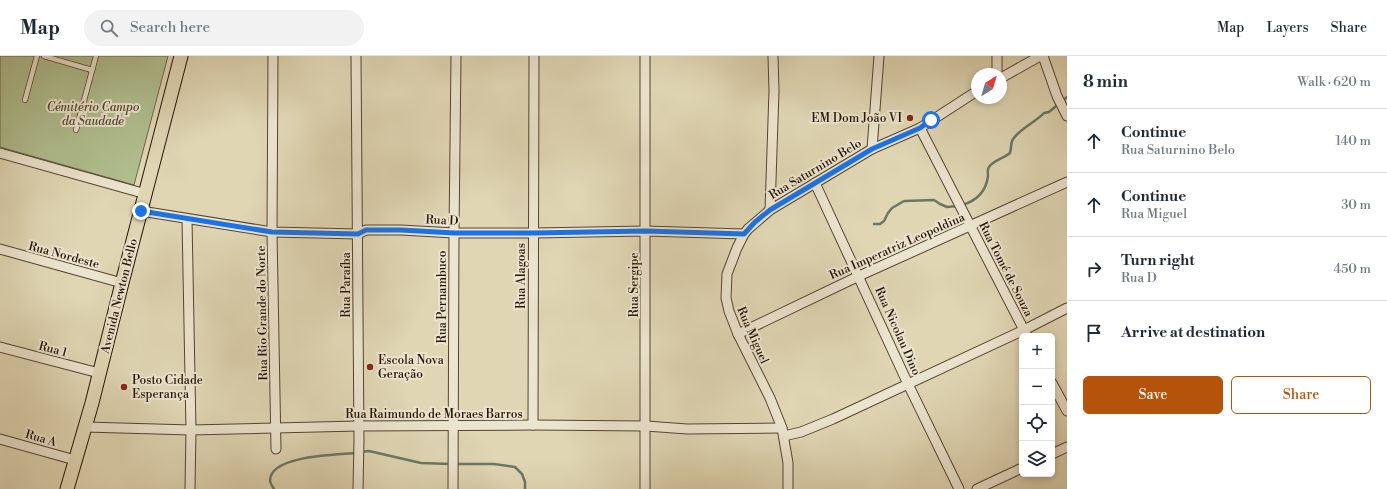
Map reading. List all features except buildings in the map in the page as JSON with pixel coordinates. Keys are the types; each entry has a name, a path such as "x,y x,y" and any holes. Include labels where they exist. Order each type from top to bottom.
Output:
{"main road":[{"name":"Avenida Newton Bello","path":"67,489 85,428 181,56"}],"street":[{"name":"Rua Rio Grande do Norte","path":"272,56 272,232 276,449"},
{"name":"Rua Paraíba","path":"356,56 359,426 358,489"},
{"name":"Rua Pernambuco","path":"453,485 456,56"},
{"name":"Rua Alagoas","path":"532,425 534,56"},
{"name":"Rua Sergipe","path":"645,56 645,489"},
{"path":"770,210 774,92 773,56"},
{"path":"872,149 879,56"},
{"path":"997,56 997,68"},
{"path":"1007,75 1042,56 1057,96 1065,112"},
{"name":"Rua Saturnino Belo","path":"770,210 872,149 920,128 971,95"},
{"name":"Rua Tomé de Souza","path":"920,128 955,199 971,226 1025,333"},
{"path":"0,153 146,194"},
{"name":"Rua Imperatriz Leopoldina","path":"738,334 859,276 1067,182"},
{"name":"Rua Nicolau Dino","path":"815,183 908,384 959,489"},
{"name":"Rua Miguel","path":"770,210 755,222 744,234 727,274 725,288 729,311 738,334 770,398 783,432 788,463 788,489"},
{"name":"Rua D","path":"141,211 272,232 358,234 366,230 454,233 646,231 744,234"},
{"path":"187,219 191,430 190,489"},
{"name":"Rua Nordeste","path":"0,249 122,283"},
{"name":"Rua Raimundo de Moraes Barros","path":"1025,333 1067,308"},
{"name":"Rua Raimundo de Moraes Barros","path":"85,428 191,430 359,426 532,425 646,426 801,432 1019,336"},
{"name":"Rua 1","path":"0,347 99,374"},
{"path":"1055,389 1067,411"},
{"name":"Rua A","path":"0,439 75,460"},
{"path":"1055,453 1067,447"},
{"path":"977,489 1019,469"}],"lane":[{"path":"25,100 37,56"},
{"path":"44,56 92,70"},
{"path":"76,130 96,56"}],"green space":[{"name":"Cémitério Campo da Saudade","path":"0,56 168,56 134,185 0,147"}],"waterway":[{"path":"962,205 972,201 980,195 987,182 989,167 1010,153 1014,137 1067,97"},
{"path":"874,224 880,224 884,221 892,208 904,201 934,200 947,207 957,206"},
{"path":"361,452 369,451 421,463 450,464"},
{"path":"274,489 270,480 273,472 281,466 293,461 307,458 356,453"},
{"path":"455,464 494,464 515,467 522,474 525,482 525,489"}],"place":[{"name":"EM Dom João VI","path":"910,118"},
{"name":"Escola Nova Geração","path":"370,367"},
{"name":"Posto Cidade Esperança","path":"124,387"}],"route":[{"path":"141,211 272,232 358,234 366,230 454,233 646,231 744,234 755,222 770,210 872,149 920,128 931,120"}]}
